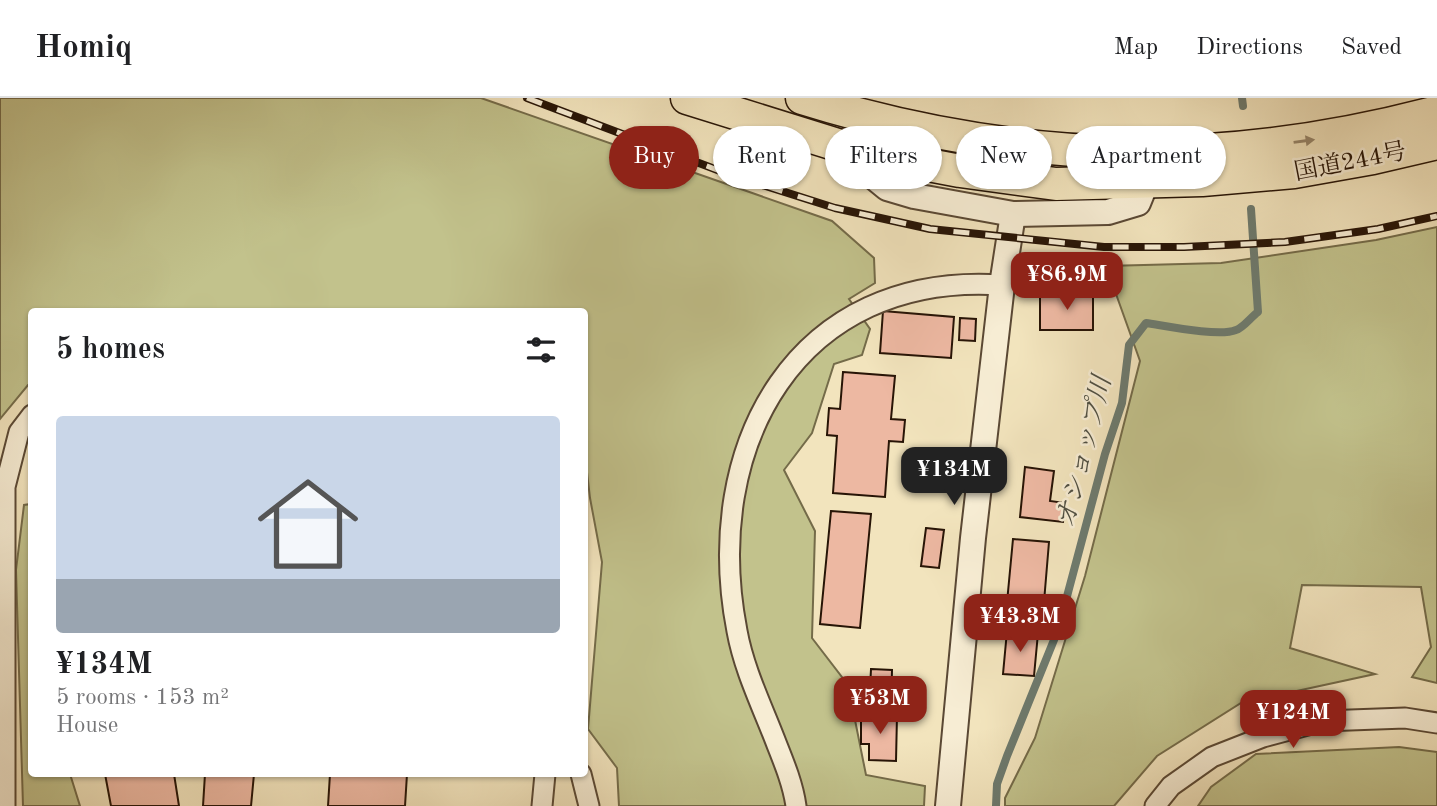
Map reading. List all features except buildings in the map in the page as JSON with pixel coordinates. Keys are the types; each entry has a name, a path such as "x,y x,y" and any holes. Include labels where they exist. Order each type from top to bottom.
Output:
{"highway":[{"name":"国道244号","path":"687,98 825,141"},
{"name":"国道244号","path":"802,98 865,118 975,141 1066,151"},
{"name":"国道244号","path":"1226,153 1374,129 1437,112"},
{"name":"国道244号","path":"1226,178 1294,173 1437,143"},
{"name":"国道244号","path":"942,168 1056,184 1066,182"}],"street":[{"path":"864,126 865,118"},
{"path":"890,189 914,196 1013,214 1108,212 1138,203 1141,189"},
{"path":"947,806 972,551 1002,285 1013,214"},
{"path":"796,806 789,777 747,667 732,601 728,568 731,509 748,438 776,388 809,346 861,309 894,296 972,283 1002,285"},
{"path":"5,806 5,487 19,432 28,420"},
{"path":"1155,806 1171,786 1212,757 1263,737 1323,722 1405,718 1437,723"},
{"path":"542,806 545,777"},
{"path":"582,777 589,806"}],"green space":[{"path":"0,98 481,98 609,143 609,189 699,189 699,174 713,179 713,189 741,189 832,221 874,258 875,283 849,299 870,329 862,355 834,364 812,433 784,470 815,531 812,638 848,685 866,775 925,786 924,806 619,806 617,768 588,729 602,562 588,481 588,308 28,308 28,385 0,419"},
{"path":"1437,227 1437,683 1412,677 1431,647 1421,587 1302,585 1290,648 1375,674 1241,703 1157,756 1114,806 1005,806 1005,798 1035,738 1085,576 1140,361 1106,266 1221,263 1376,240"},
{"path":"28,504 28,777 71,777 80,806 23,806 16,570 24,505"},
{"path":"1399,747 1437,752 1437,806 1198,806 1211,787 1256,754"}],"waterway":[{"name":"オショップ川","path":"1242,98 1243,106"},
{"name":"オショップ川","path":"996,806 997,784 1058,630 1105,454 1122,403 1129,345 1146,323 1228,332 1241,327 1258,312 1251,209"}],"railway":[{"path":"527,98 728,174 835,208 930,229 1104,247 1184,247 1285,242 1378,229 1437,216"}]}
